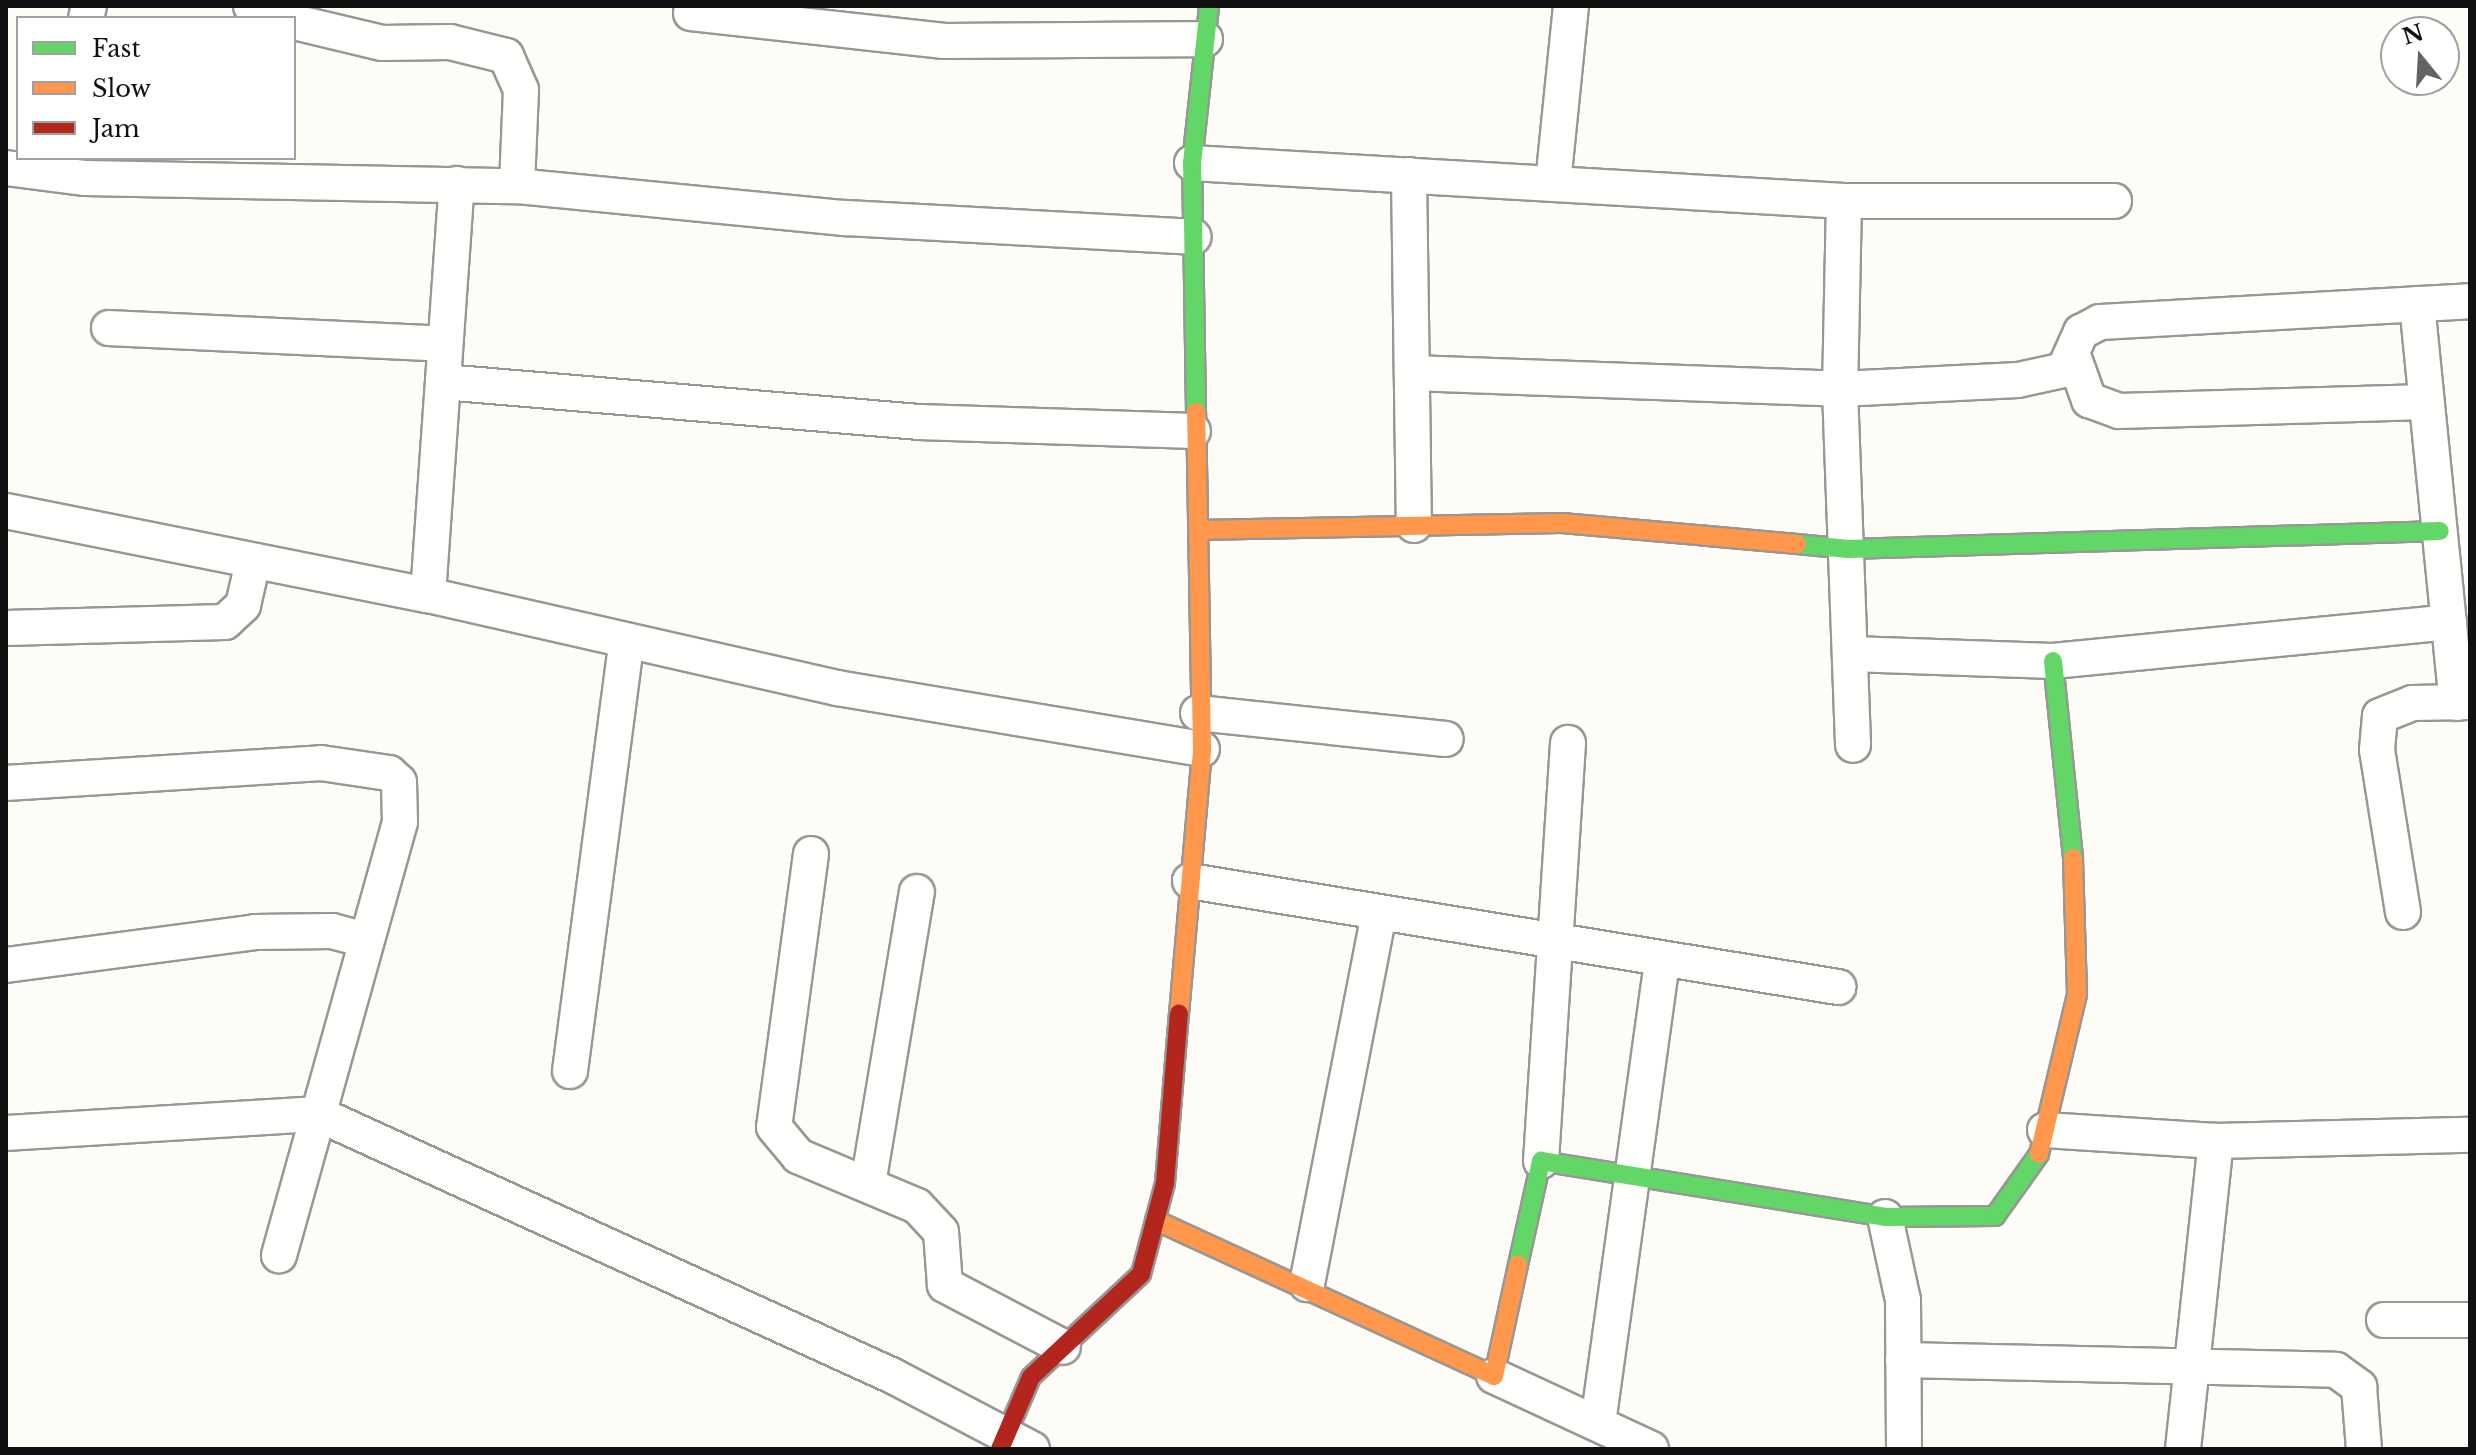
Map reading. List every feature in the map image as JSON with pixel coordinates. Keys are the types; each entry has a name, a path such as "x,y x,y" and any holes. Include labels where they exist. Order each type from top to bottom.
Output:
{"street":[{"path":"1553,183 1571,6"},
{"path":"6,1133 318,1114 1013,1443 1031,1377 1141,1274 1165,1183 1202,749 1198,713 1198,530 1193,431 1192,163 1207,23 944,41 691,13"},
{"path":"296,22 382,43 450,42 506,56 521,90 517,186"},
{"path":"1192,163 1844,201 2114,201"},
{"path":"6,168 229,169 517,186 845,218 1193,237"},
{"path":"1409,175 1414,525"},
{"path":"428,595 443,344 457,184"},
{"path":"1844,201 1840,389 1849,549 1853,745"},
{"path":"2426,402 2119,411 2089,400 2074,358 2081,332 2100,322 2470,301"},
{"path":"2403,912 2376,728 2392,707 2464,702 2449,622 2417,304"},
{"path":"109,328 443,344"},
{"path":"1412,373 1840,389 2051,376 2074,358"},
{"path":"443,382 920,422 1193,431"},
{"path":"6,511 428,595 626,644 1202,749"},
{"path":"1198,530 1562,523 1849,549 2440,531"},
{"path":"6,628 225,622 243,605 253,562"},
{"path":"1851,654 2053,661 2449,622"},
{"path":"570,1071 626,644"},
{"path":"1541,1161 1885,1217 1995,1216 2038,1160 2077,994 2072,825 2053,661"},
{"path":"1198,713 1446,739"},
{"path":"1494,1376 1541,1161 1558,942 1568,743"},
{"path":"6,783 321,763 389,773 405,793 279,1255"},
{"path":"811,854 774,1127 798,1156 917,1206 941,1232 945,1285 1063,1347"},
{"path":"1190,881 1838,987"},
{"path":"868,1184 917,892"},
{"path":"1307,1284 1379,913"},
{"path":"6,965 255,932 332,931 366,940"},
{"path":"1598,1423 1662,959"},
{"path":"2045,1130 2216,1141 2470,1135"},
{"path":"2183,1449 2216,1141"},
{"path":"1885,1217 1903,1300 1904,1449"},
{"path":"1155,1220 1307,1284 1651,1449"},
{"path":"2384,1320 2470,1320"},
{"path":"1903,1360 2350,1376 2359,1387 2364,1449"}],"traffic: fast":[{"path":"1196,412 1192,163 1209,6"},
{"path":"1797,544 1849,549 2440,531"},
{"path":"2053,661 2073,858"},
{"path":"1518,1265 1541,1161 1885,1217 1995,1216 2039,1154"}],"traffic: slow":[{"path":"1179,1014 1202,749 1196,412"},
{"path":"1198,530 1562,523 1797,544"},
{"path":"2039,1154 2077,994 2073,858"},
{"path":"1155,1220 1494,1376 1518,1265"}],"traffic: jam":[{"path":"1000,1449 1031,1377 1141,1274 1165,1183 1179,1014"}]}
